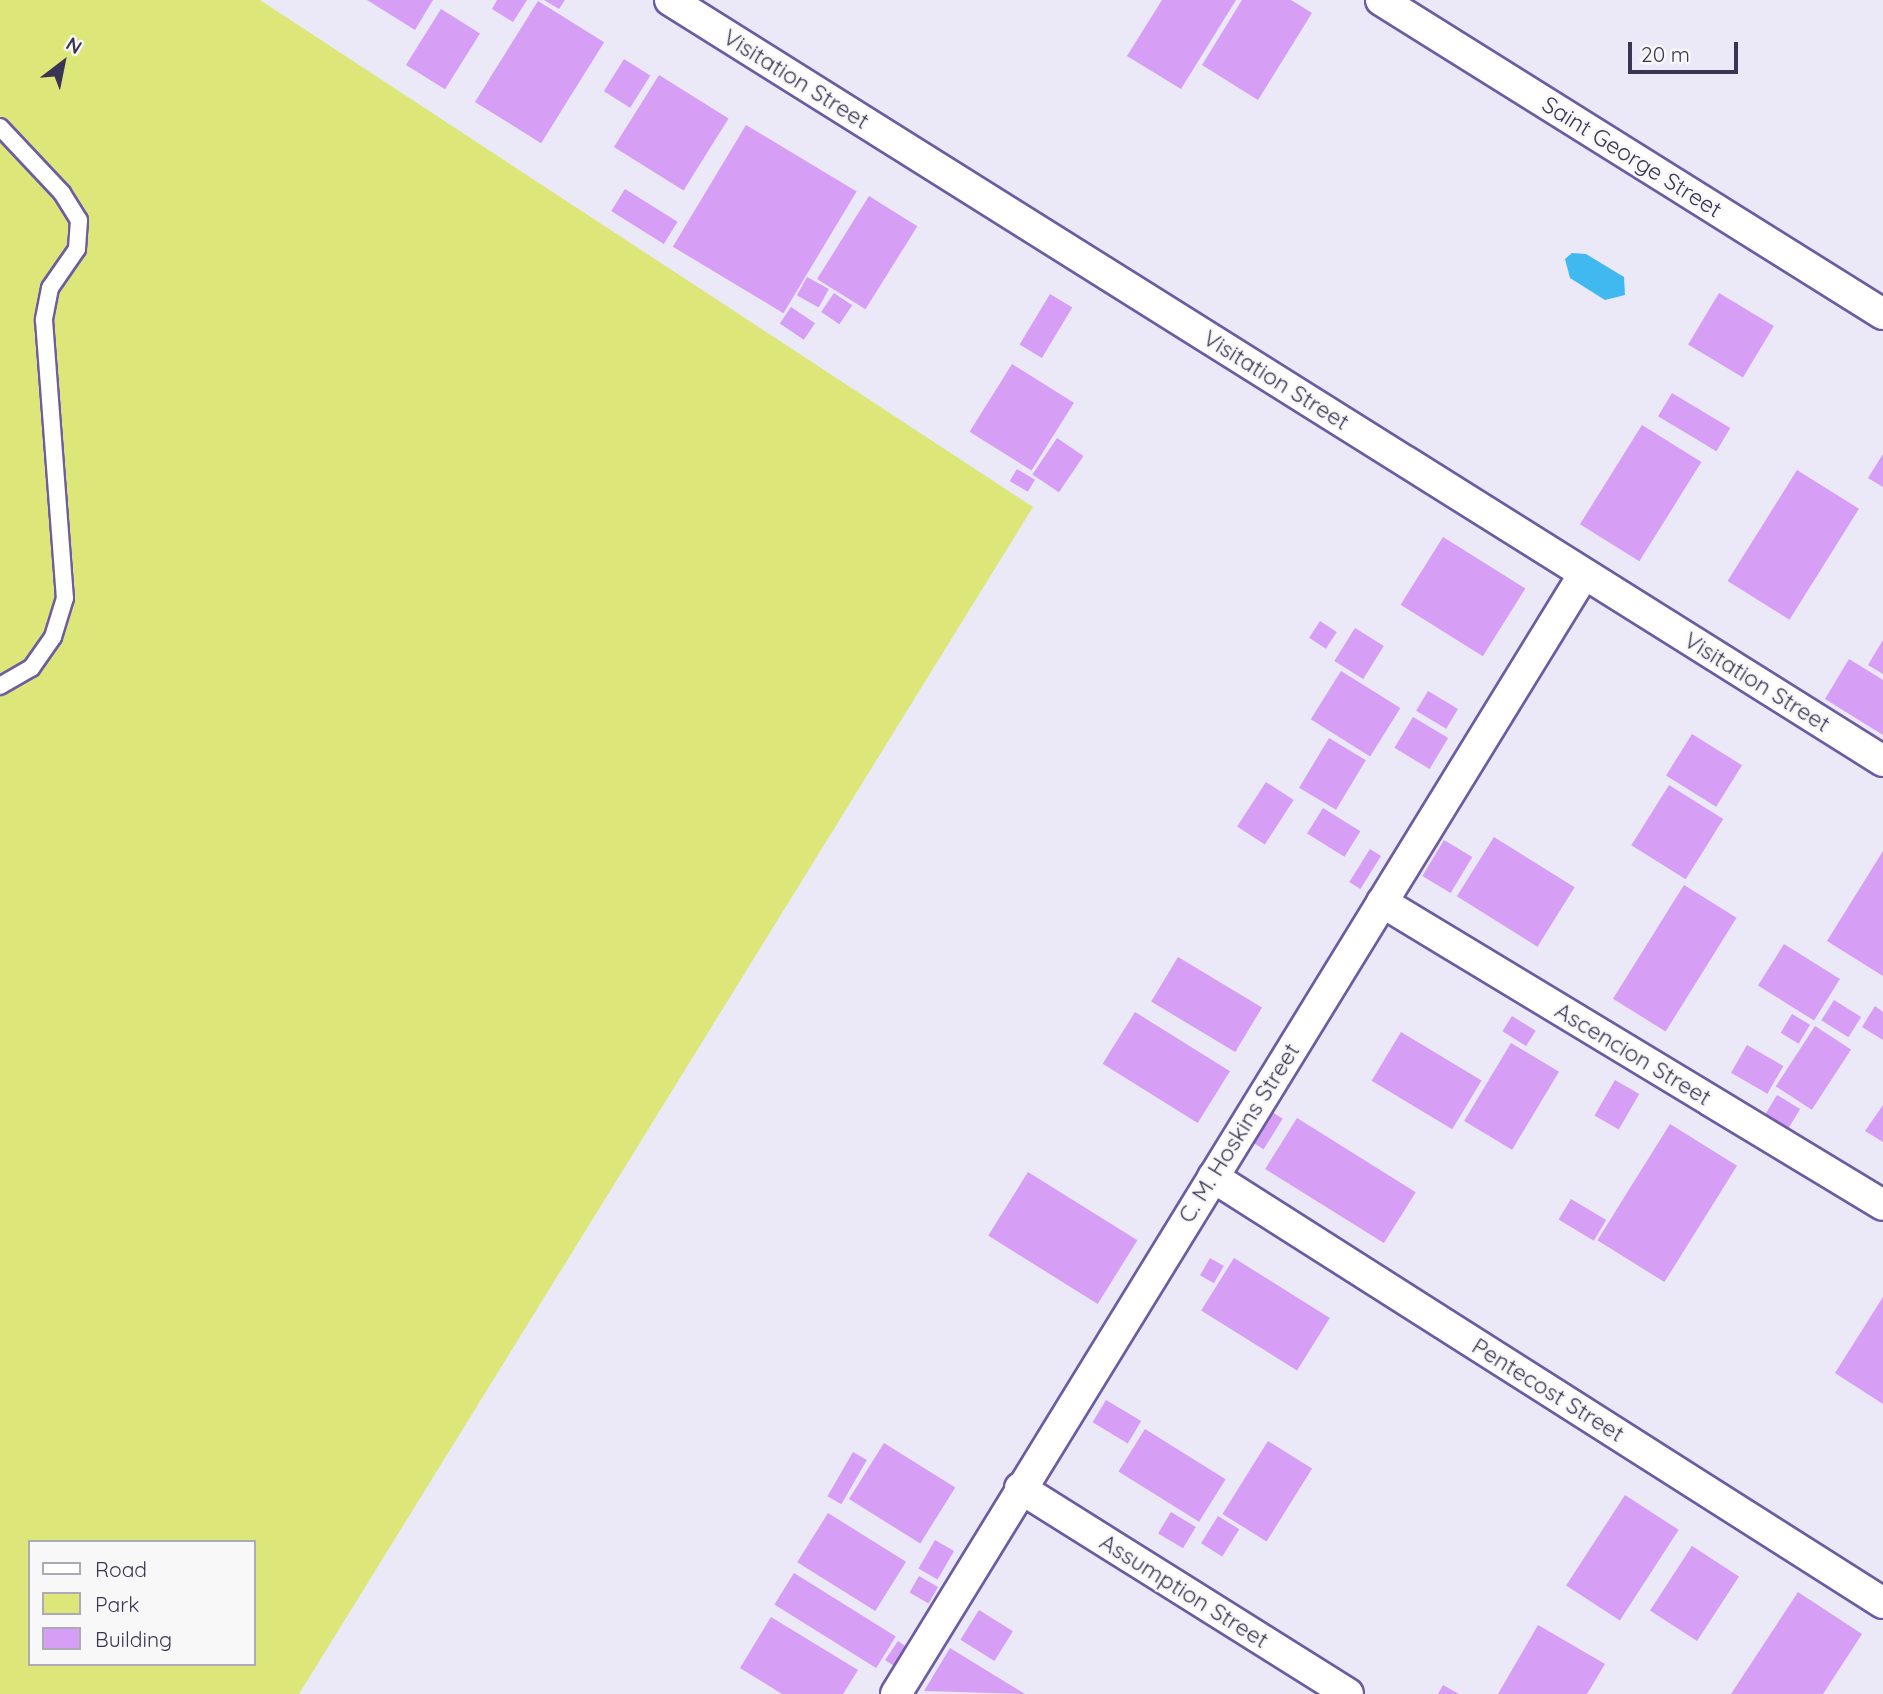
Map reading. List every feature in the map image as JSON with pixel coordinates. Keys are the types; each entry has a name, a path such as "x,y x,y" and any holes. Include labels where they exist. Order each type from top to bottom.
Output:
{"street":[{"name":"Visitation Street","path":"670,0 1883,761"},
{"name":"Saint George Street","path":"1381,0 1883,314"},
{"name":"C. M. Hoskins Street","path":"896,1694 1020,1488 1584,574"},
{"name":"Ascencion Street","path":"1382,902 1883,1205"},
{"name":"Pentecost Street","path":"1213,1177 1883,1602"},
{"name":"Assumption Street","path":"1020,1488 1348,1694"}],"lane":[{"path":"0,127 62,193 79,220 77,249 50,288 44,320 65,598 53,637 31,668 0,686"}],"green space":[{"path":"0,0 260,0 1033,507 299,1694 0,1694"}],"water":[{"path":"1572,253 1586,254 1624,277 1625,295 1605,300 1570,278 1565,259"}],"building":[{"path":"367,0 433,0 415,30"},
{"path":"497,0 527,0 513,22 492,9"},
{"path":"544,0 565,0 559,9"},
{"path":"1162,0 1236,0 1181,89 1127,56"},
{"path":"1242,0 1291,0 1312,13 1258,100 1202,65"},
{"path":"538,1 604,42 541,143 475,102"},
{"path":"441,9 480,33 445,89 406,65"},
{"path":"624,59 650,75 630,108 604,91"},
{"path":"659,75 729,118 683,191 614,147"},
{"path":"746,125 857,191 783,313 673,247"},
{"path":"625,189 678,222 664,244 611,211"},
{"path":"869,196 917,226 865,309 817,279"},
{"path":"807,277 829,289 819,307 797,295"},
{"path":"834,293 852,305 839,324 821,312"},
{"path":"1719,293 1774,326 1743,377 1688,344"},
{"path":"1050,294 1072,307 1042,358 1020,345"},
{"path":"791,307 815,323 804,340 780,324"},
{"path":"1012,364 1074,403 1032,471 970,432"},
{"path":"1672,393 1730,428 1716,451 1658,416"},
{"path":"1642,425 1701,462 1639,561 1580,524"},
{"path":"1057,438 1084,456 1059,492 1032,474"},
{"path":"1883,454 1883,487 1868,478"},
{"path":"1017,469 1035,480 1028,492 1010,481"},
{"path":"1797,470 1859,509 1789,620 1728,581"},
{"path":"1443,537 1525,588 1483,656 1401,605"},
{"path":"1320,621 1337,632 1326,649 1309,638"},
{"path":"1355,628 1384,646 1363,679 1334,661"},
{"path":"1883,640 1883,674 1868,665"},
{"path":"1849,659 1883,680 1883,735 1825,699"},
{"path":"1341,671 1400,708 1370,756 1311,719"},
{"path":"1428,691 1458,709 1446,729 1416,711"},
{"path":"1413,717 1448,738 1430,769 1394,748"},
{"path":"1692,734 1742,765 1716,807 1666,776"},
{"path":"1329,738 1366,760 1336,810 1299,788"},
{"path":"1266,782 1294,800 1265,844 1237,826"},
{"path":"1669,785 1723,819 1686,879 1631,845"},
{"path":"1323,808 1360,831 1344,857 1307,833"},
{"path":"1494,837 1575,887 1537,947 1457,896"},
{"path":"1444,840 1472,857 1451,893 1422,876"},
{"path":"1370,849 1381,856 1360,889 1349,882"},
{"path":"1883,851 1883,976 1827,941"},
{"path":"1684,885 1737,918 1666,1031 1613,999"},
{"path":"1784,944 1840,979 1814,1021 1758,986"},
{"path":"1178,957 1262,1007 1235,1052 1151,1002"},
{"path":"1834,1000 1861,1017 1848,1037 1821,1020"},
{"path":"1875,1006 1883,1012 1883,1040 1862,1027"},
{"path":"1135,1012 1230,1071 1198,1123 1103,1064"},
{"path":"1792,1014 1810,1025 1799,1044 1781,1033"},
{"path":"1512,1016 1536,1031 1526,1046 1502,1031"},
{"path":"1815,1026 1851,1049 1812,1110 1776,1086"},
{"path":"1401,1032 1482,1080 1452,1129 1372,1081"},
{"path":"1511,1043 1559,1072 1512,1150 1464,1121"},
{"path":"1747,1045 1783,1066 1767,1094 1731,1073"},
{"path":"1615,1080 1639,1094 1619,1130 1594,1116"},
{"path":"1777,1095 1800,1109 1785,1134 1762,1120"},
{"path":"1883,1105 1883,1142 1865,1131"},
{"path":"1264,1107 1283,1119 1264,1149 1245,1138"},
{"path":"1297,1118 1416,1192 1384,1243 1265,1169"},
{"path":"1670,1124 1737,1166 1664,1282 1597,1240"},
{"path":"1028,1172 1137,1240 1098,1304 988,1236"},
{"path":"1571,1199 1606,1220 1594,1241 1559,1220"},
{"path":"1210,1258 1224,1266 1214,1283 1200,1275"},
{"path":"1234,1258 1330,1318 1297,1370 1201,1311"},
{"path":"1883,1297 1883,1404 1835,1373"},
{"path":"1106,1400 1141,1421 1128,1443 1093,1422"},
{"path":"1145,1429 1226,1479 1199,1522 1119,1471"},
{"path":"1268,1441 1312,1469 1267,1541 1222,1514"},
{"path":"884,1443 955,1488 920,1543 849,1499"},
{"path":"853,1452 867,1460 841,1504 828,1496"},
{"path":"1625,1495 1679,1530 1620,1620 1566,1586"},
{"path":"1171,1512 1196,1527 1183,1548 1158,1533"},
{"path":"828,1513 906,1562 875,1611 797,1562"},
{"path":"1218,1516 1239,1529 1222,1556 1201,1543"},
{"path":"935,1540 954,1551 938,1580 918,1569"},
{"path":"1692,1546 1739,1576 1697,1641 1650,1611"},
{"path":"794,1573 896,1637 876,1668 774,1604"},
{"path":"919,1576 938,1587 929,1603 910,1592"},
{"path":"1798,1592 1862,1634 1823,1694 1731,1694"},
{"path":"979,1610 1013,1631 994,1661 960,1640"},
{"path":"771,1617 858,1670 843,1694 782,1694 740,1668"},
{"path":"1538,1625 1605,1664 1587,1694 1498,1694"},
{"path":"898,1641 907,1647 894,1666 885,1660"},
{"path":"950,1648 1025,1694 924,1691"},
{"path":"1443,1685 1459,1694 1438,1694"}]}
